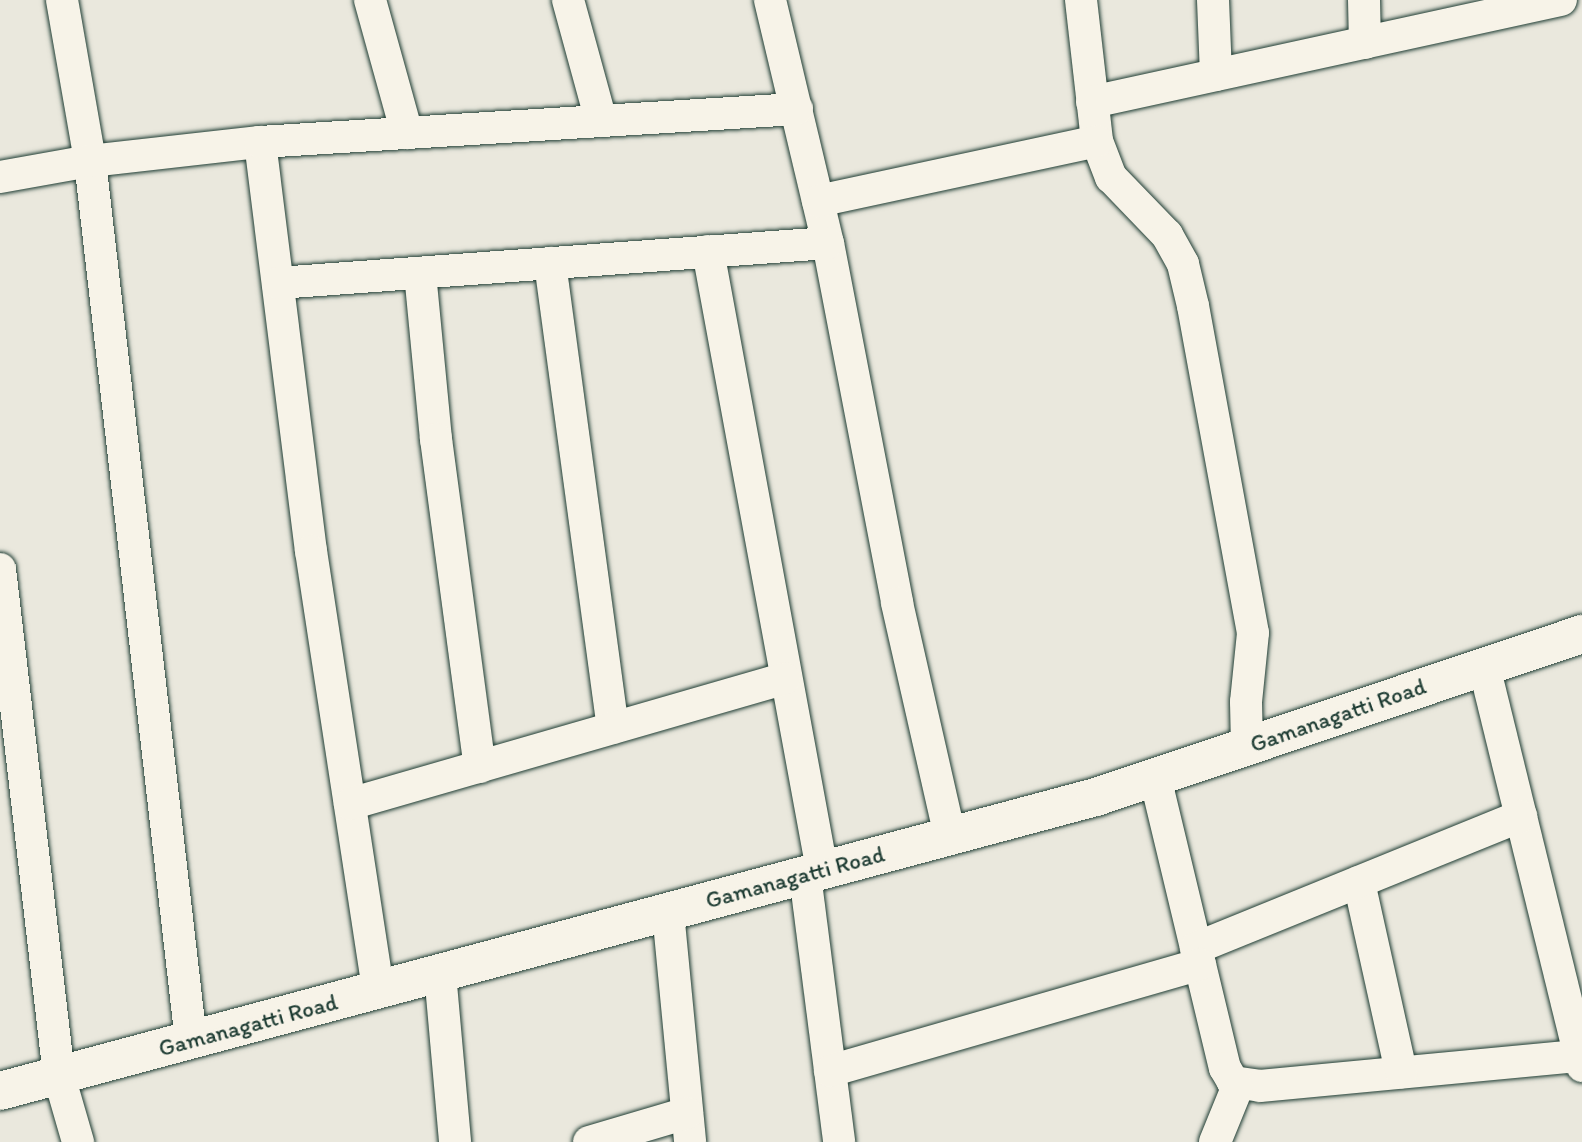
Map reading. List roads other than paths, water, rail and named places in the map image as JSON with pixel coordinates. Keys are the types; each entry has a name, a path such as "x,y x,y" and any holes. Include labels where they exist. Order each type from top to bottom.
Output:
{"street":[{"path":"62,0 90,161 191,1040"},
{"path":"370,0 407,133"},
{"path":"568,0 601,121"},
{"path":"770,0 828,243 897,603 950,836"},
{"path":"1082,0 1097,141 1111,177 1167,234 1183,264 1191,296 1253,633 1246,702 1247,746"},
{"path":"1213,0 1216,75"},
{"path":"1364,0 1365,43"},
{"path":"1092,102 1542,2"},
{"path":"0,177 90,161 260,142 797,109"},
{"path":"818,201 1097,141"},
{"path":"260,142 311,551 378,990"},
{"path":"278,283 828,243"},
{"path":"708,251 784,679 813,872 830,1071 839,1142"},
{"path":"550,263 612,728"},
{"path":"420,273 436,439 480,766"},
{"path":"0,569 59,1076 78,1142"},
{"name":"Gamanagatti Road","path":"0,1091 950,836 1154,777 1582,634"},
{"path":"1233,1082 1260,1086 1401,1072 1581,1061 1483,666"},
{"path":"350,804 784,679"},
{"path":"1154,777 1225,1069 1237,1088 1215,1142"},
{"path":"830,1071 1198,956 1359,882 1521,816"},
{"path":"1359,882 1401,1072"},
{"path":"589,1142 688,1128 668,912"},
{"path":"440,973 455,1142"}]}
